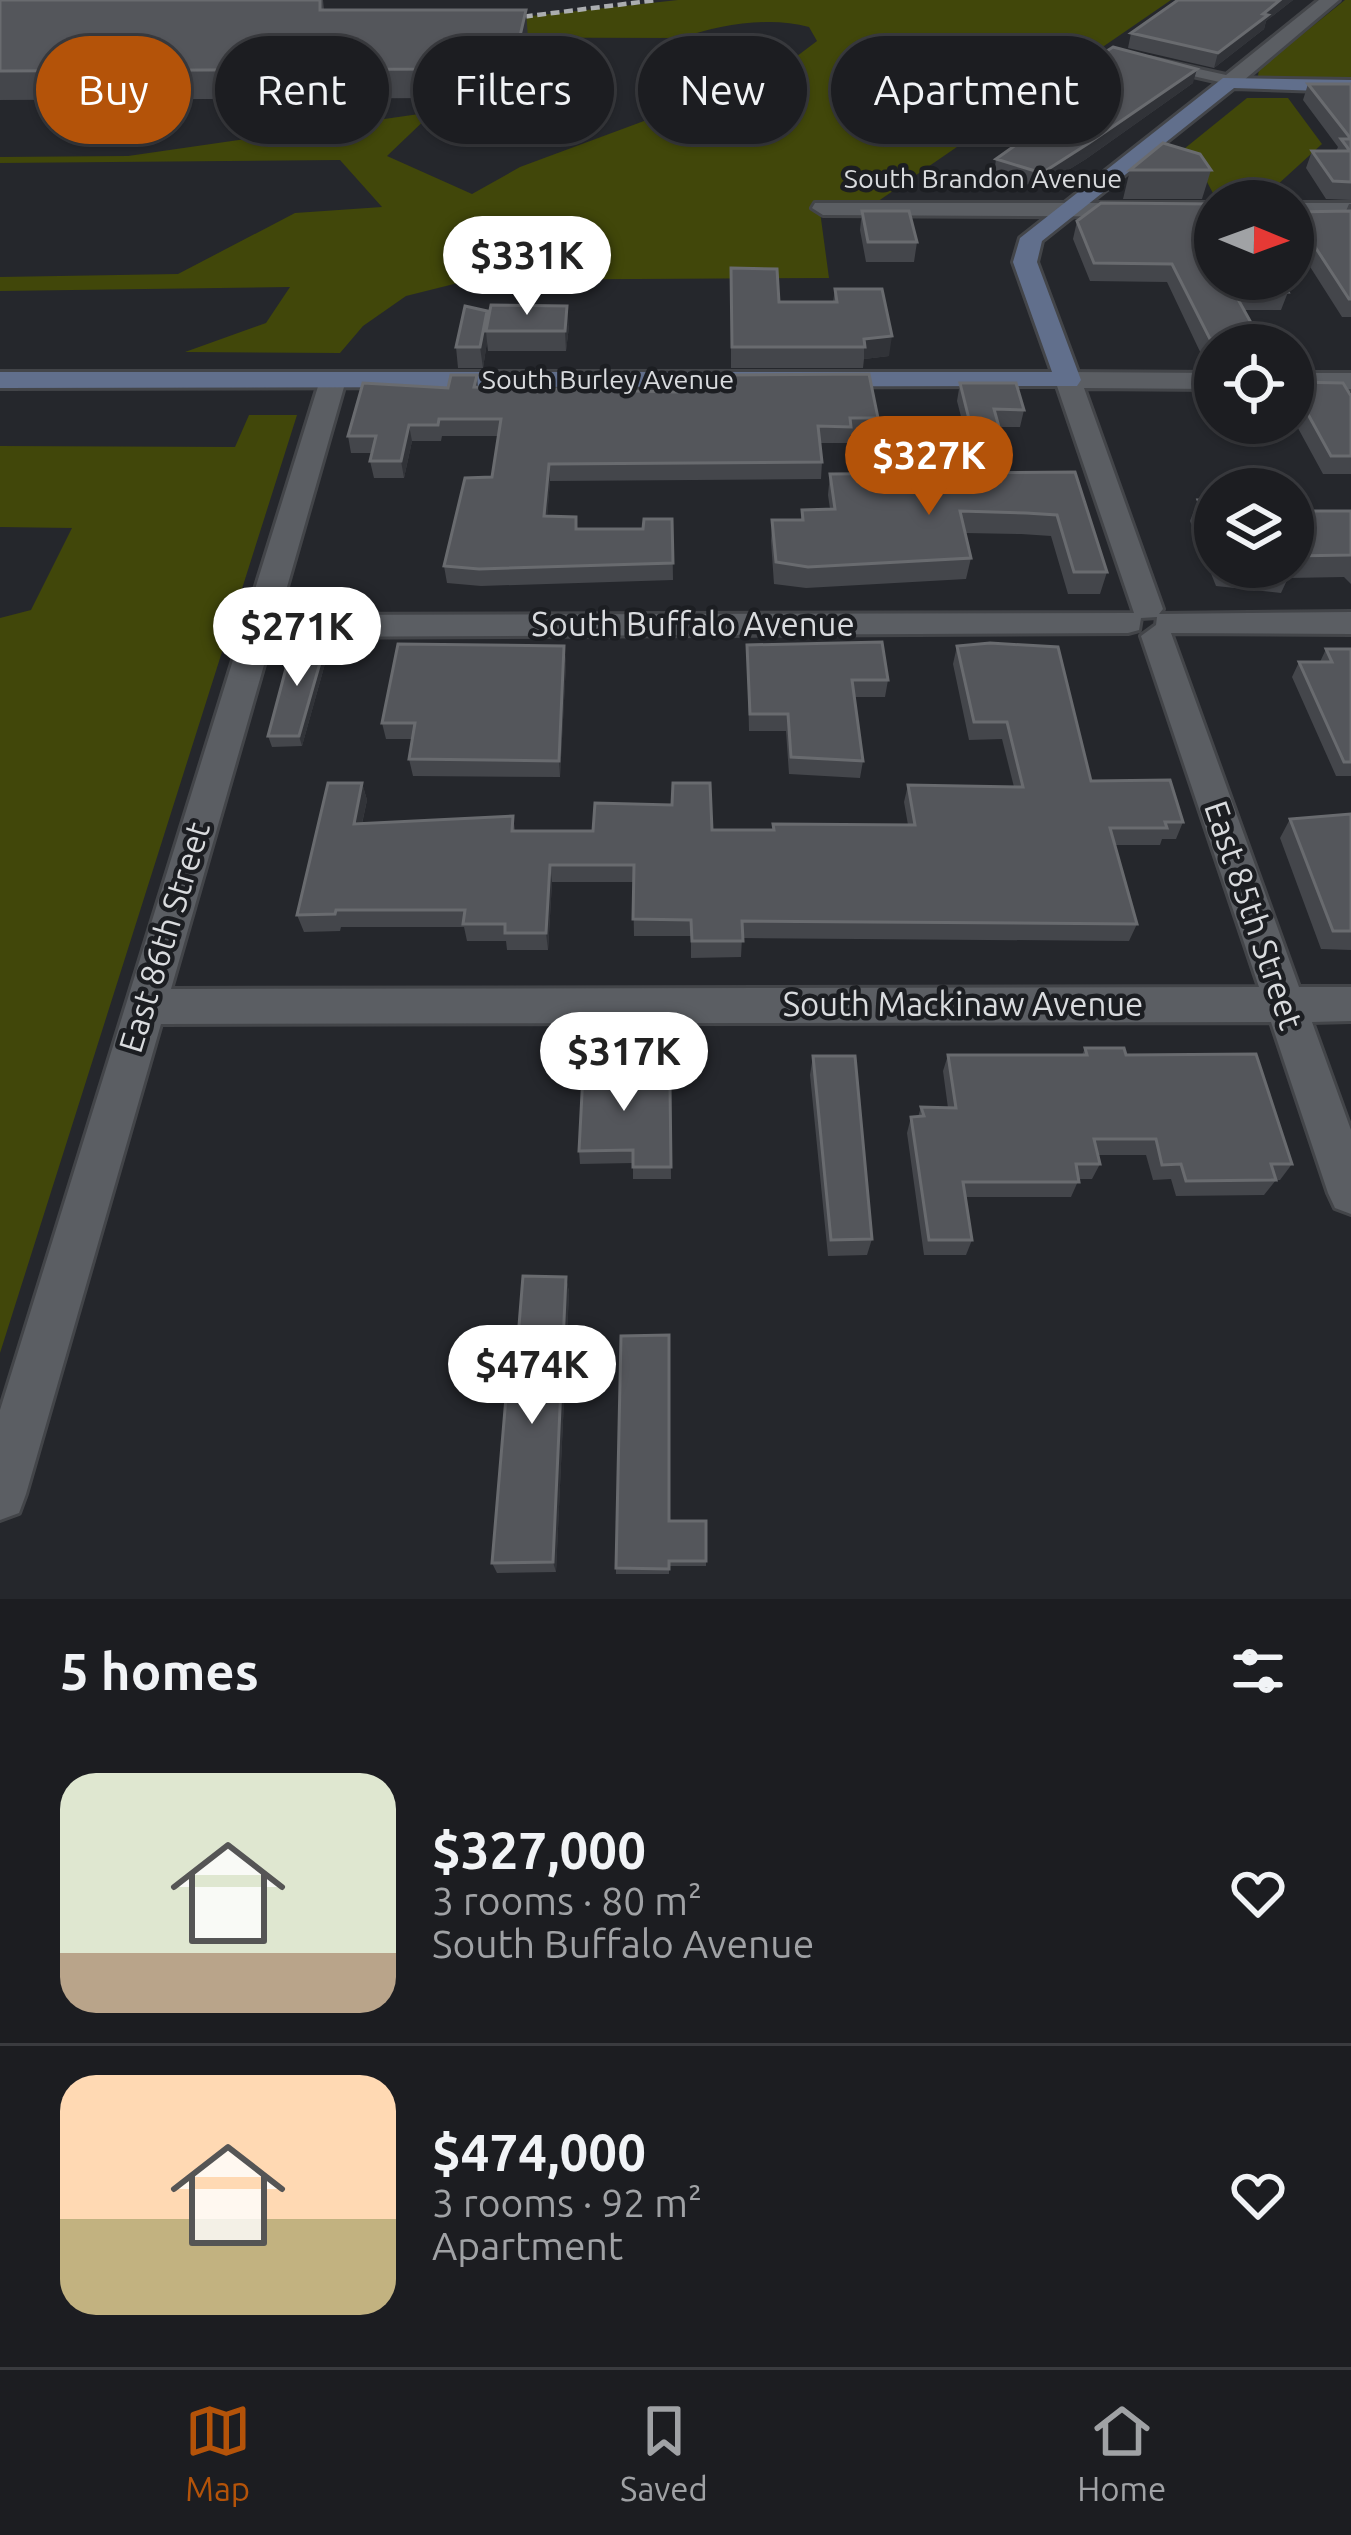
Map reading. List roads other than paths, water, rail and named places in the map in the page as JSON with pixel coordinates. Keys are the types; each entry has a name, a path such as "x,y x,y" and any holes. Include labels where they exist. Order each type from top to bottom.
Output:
{"street":[{"path":"1068,380 1025,262 1031,238 1330,0"},
{"path":"1125,58 1230,82 1351,86"},
{"name":"South Brandon Avenue","path":"823,208 1194,210"},
{"path":"1314,210 1351,210"},
{"name":"South Burley Avenue","path":"0,380 1194,380"},
{"name":"East 86th Street","path":"0,1494 333,380"},
{"name":"East 85th Street","path":"1068,380 1351,1193"},
{"path":"1314,381 1351,381"},
{"name":"South Buffalo Avenue","path":"259,626 1351,623"},
{"name":"South Mackinaw Avenue","path":"143,1007 1351,1004"}],"railway":[{"path":"497,20 657,0"}]}
